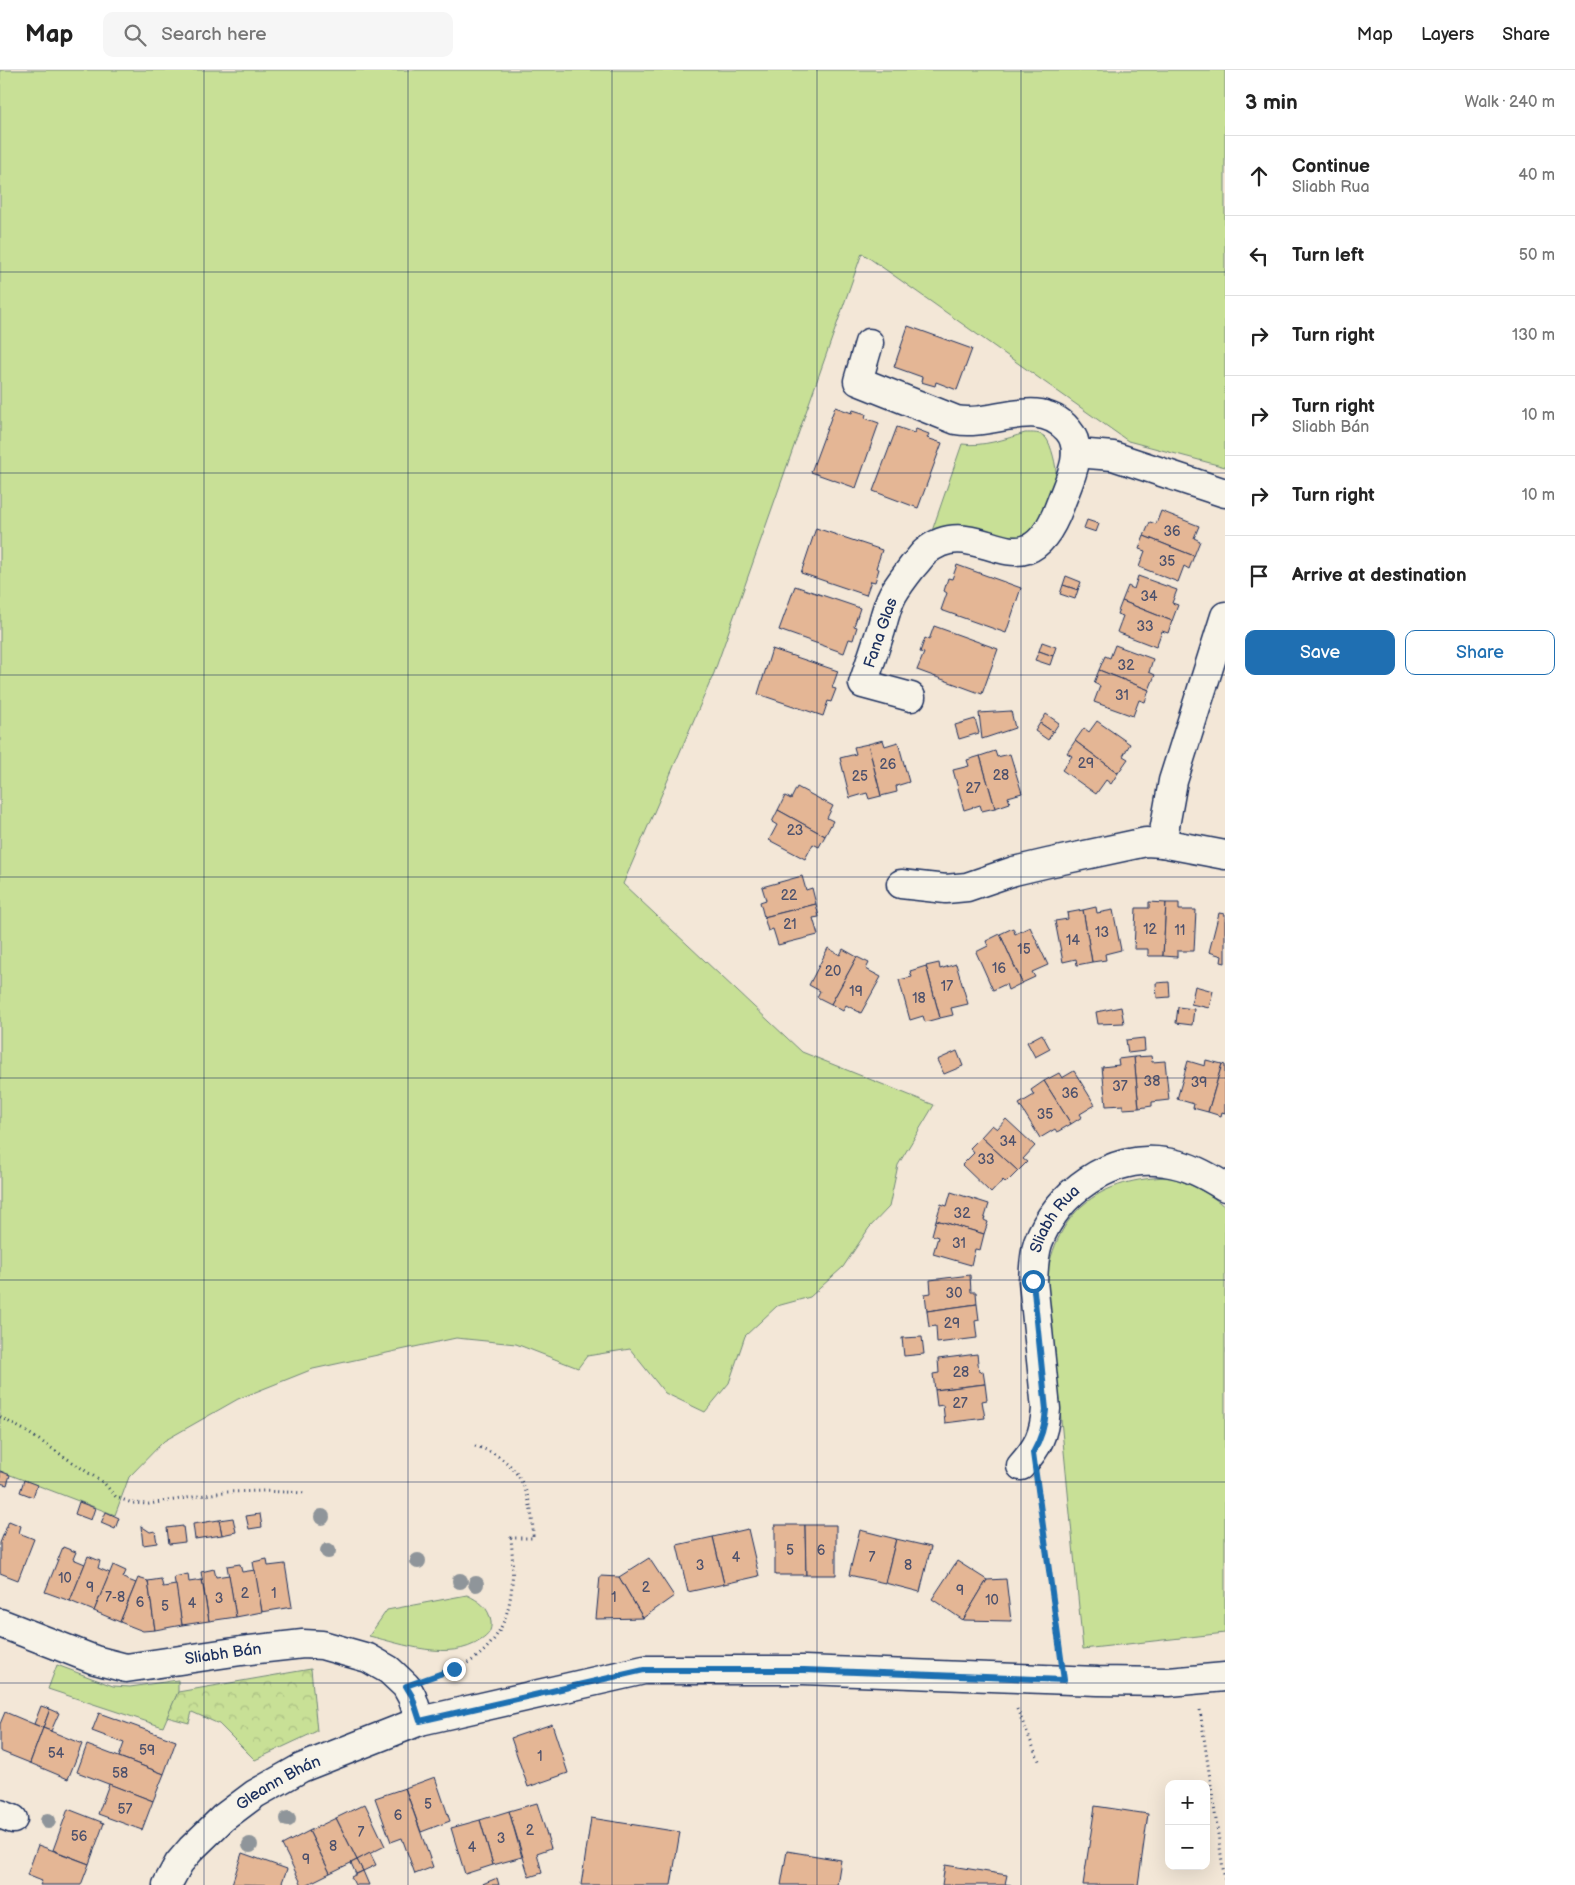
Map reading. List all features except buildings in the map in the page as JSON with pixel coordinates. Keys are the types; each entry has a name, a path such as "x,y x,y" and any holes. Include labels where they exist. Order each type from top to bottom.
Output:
{"street":[{"path":"869,343 858,381 956,420 966,422 988,420 1016,414 1043,414 1056,420 1067,430 1075,443 1076,453 1113,456 1225,494"},
{"name":"Fana Glas","path":"911,697 863,684 892,596 926,552 940,544 963,538 1014,551 1032,548 1051,527 1073,471 1076,453"},
{"path":"1162,842 1173,781 1225,618"},
{"path":"900,884 946,889 967,887 1014,871 1125,845 1146,842 1162,842 1225,855"},
{"name":"Sliabh Rua","path":"1027,1459 1040,1442 1044,1429 1046,1410 1033,1281 1034,1260 1038,1243 1054,1214 1071,1193 1087,1181 1113,1168 1150,1160 1176,1164 1200,1172 1225,1187"},
{"name":"Sliabh Bán","path":"0,1623 95,1660 126,1668 267,1648 303,1644 322,1645 368,1658 389,1670 406,1686 412,1696 420,1721"},
{"name":"Gleann Bhán","path":"167,1885 179,1863 223,1818 244,1801 301,1768 420,1721 644,1670 804,1670 1168,1682 1225,1677"}],"path":[{"path":"0,1417 24,1430 104,1483 116,1497 132,1503 149,1504 224,1492 306,1493"},
{"path":"406,1686 454,1669 477,1657 497,1634 511,1600 514,1572 512,1538 533,1538 530,1501 521,1478 505,1461 490,1450 475,1446"},
{"path":"1027,1459 1064,1680"},
{"path":"1005,1678 1040,1763"},
{"path":"1196,1680 1225,1882"}],"green space":[{"path":"0,70 1225,70 1225,467 1128,441 862,253 714,673 623,884 802,1052 934,1105 898,1165 889,1207 869,1228 843,1267 810,1297 777,1306 745,1336 729,1383 705,1412 665,1393 630,1349 587,1356 578,1368 516,1344 456,1338 313,1369 238,1399 164,1441 129,1477 115,1515 0,1471"},
{"path":"1025,433 1039,434 1046,438 1052,450 1056,472 1046,507 1033,529 1029,533 1015,538 1001,536 969,526 953,526 932,531 962,444 986,443"},
{"path":"1169,1177 1199,1189 1225,1207 1225,1633 1083,1649 1047,1274 1053,1251 1062,1231 1074,1214 1088,1201 1104,1191 1124,1184 1145,1179"},
{"path":"467,1595 486,1608 491,1625 486,1637 468,1646 455,1650 440,1651 411,1647 369,1636 387,1610"},
{"path":"57,1665 113,1686 130,1687 178,1680 178,1692 163,1727 48,1689"},
{"path":"311,1669 317,1731 255,1760 219,1724 192,1712 189,1723 167,1717 178,1692"}],"route":[{"path":"454,1669 406,1686 412,1696 420,1721 644,1670 804,1670 1064,1680 1033,1453 1040,1442 1044,1429 1046,1410 1033,1281"}]}
